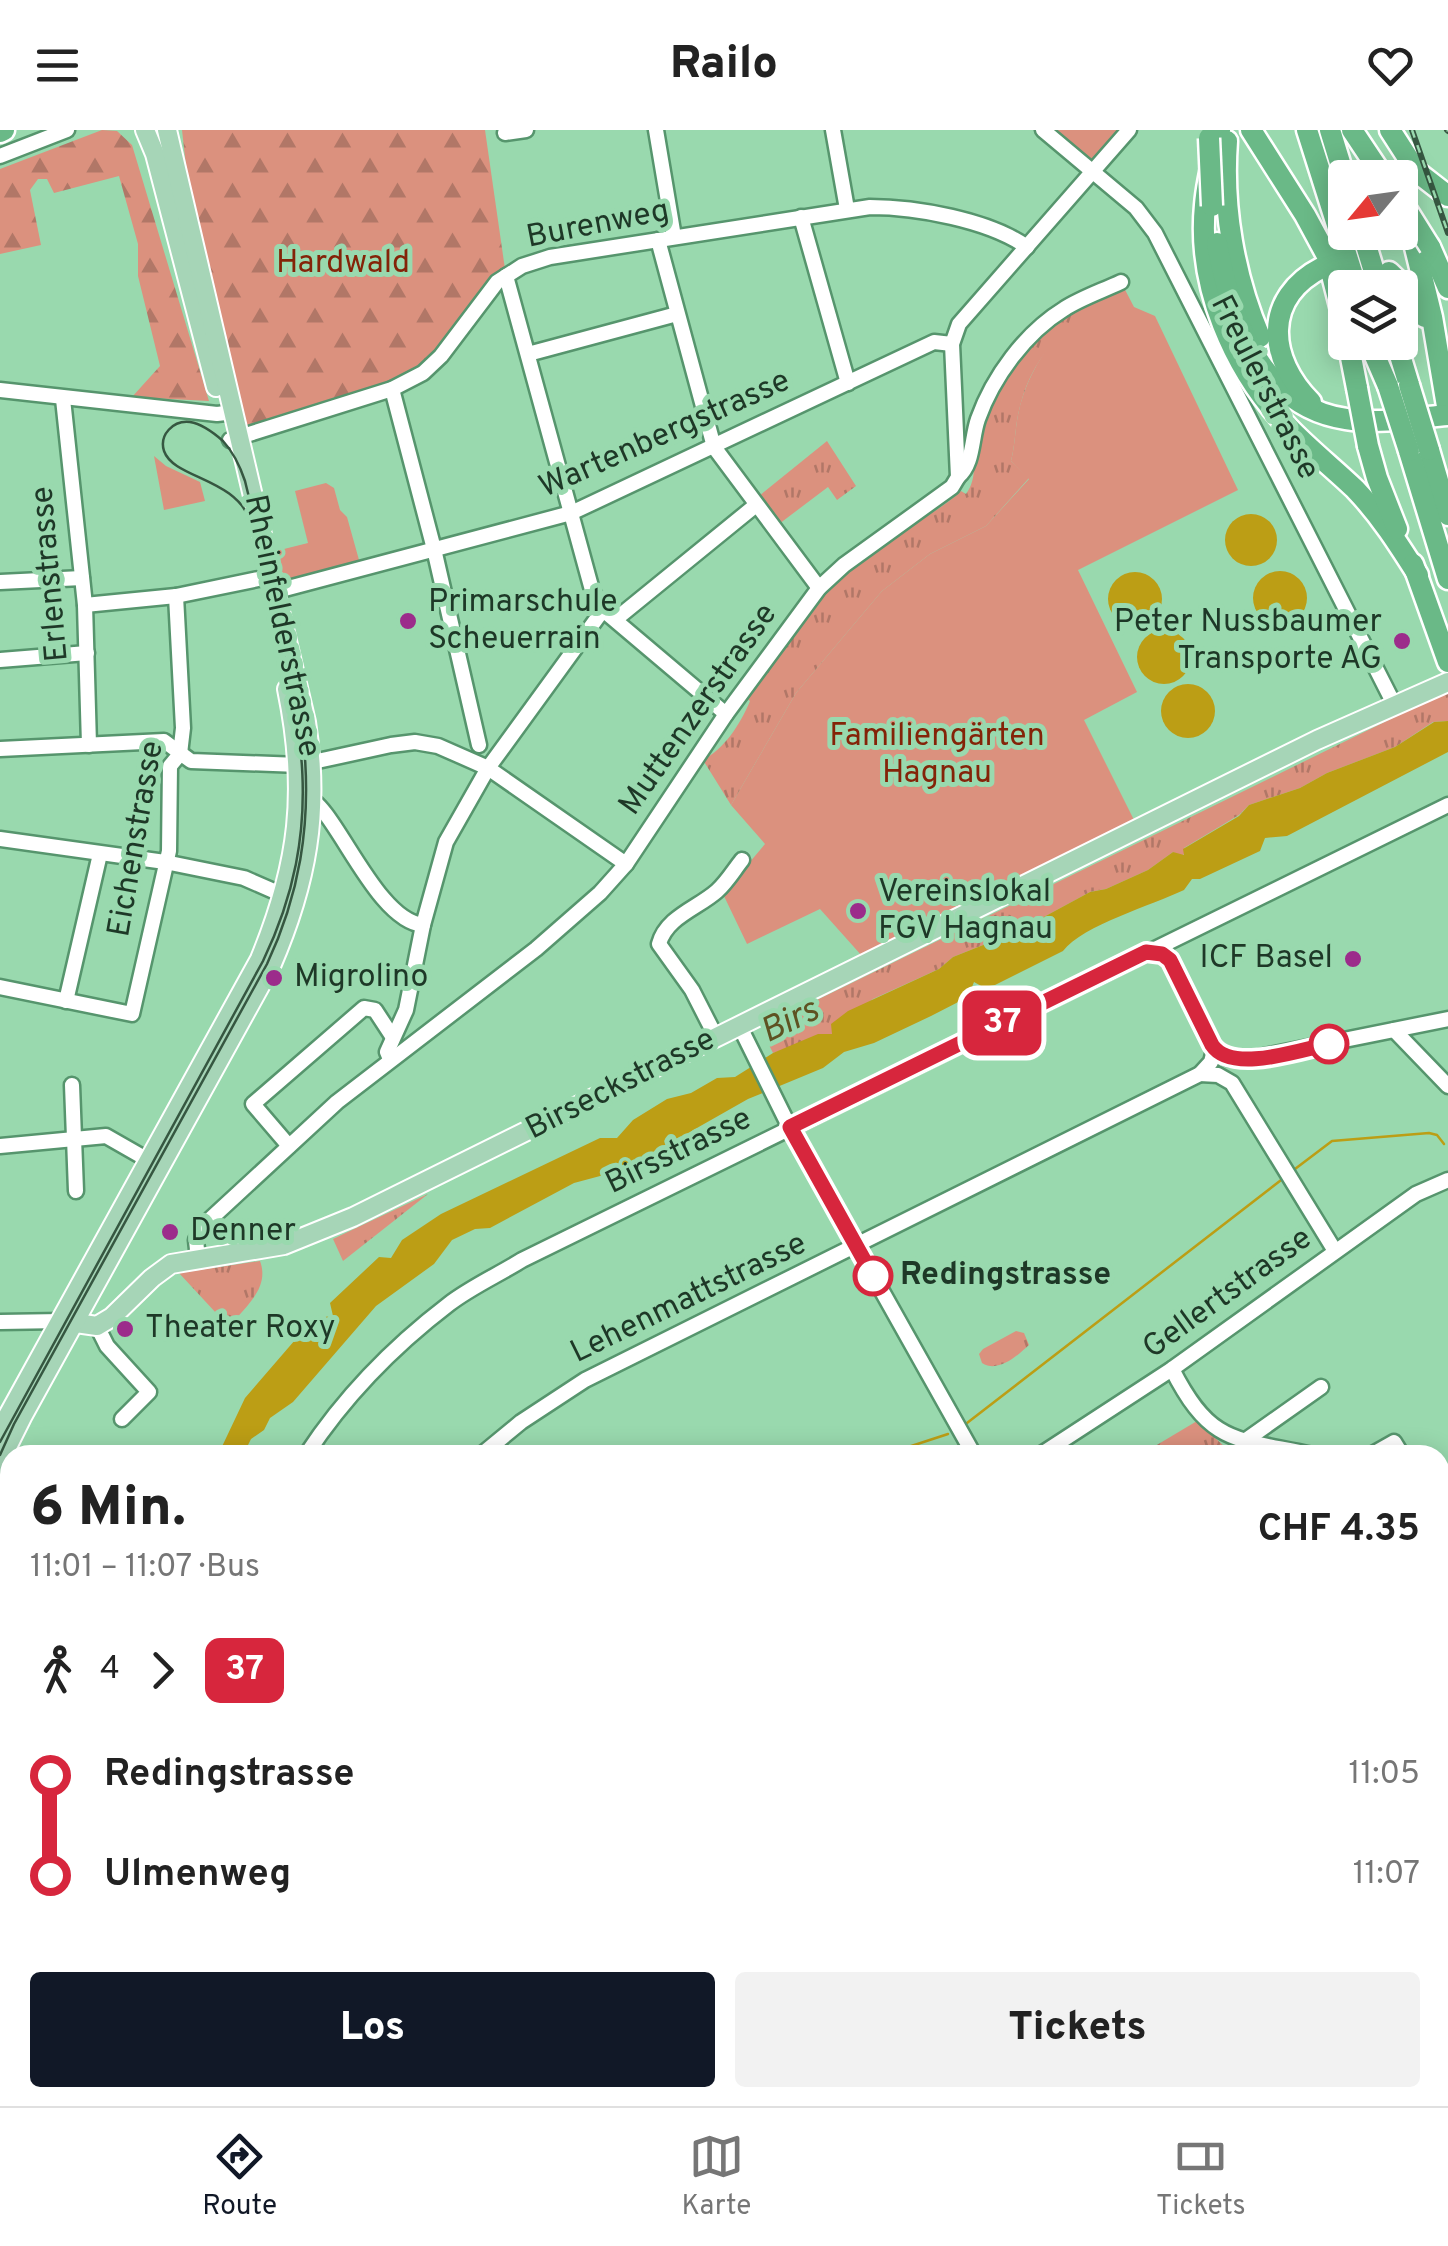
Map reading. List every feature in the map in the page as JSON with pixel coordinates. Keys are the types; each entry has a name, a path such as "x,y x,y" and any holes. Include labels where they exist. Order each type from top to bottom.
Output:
{"highway":[{"path":"1307,130 1351,270"},
{"path":"1330,130 1339,160"},
{"path":"1352,130 1372,160"},
{"path":"1216,132 1212,206 1224,278 1248,341 1295,402 1352,420 1448,414 1432,317 1416,250"},
{"path":"1216,132 1234,250 1248,308 1280,375 1294,392 1320,411"},
{"path":"1216,132 1206,194 1204,239 1216,305 1233,348 1276,414 1366,500 1418,576"},
{"path":"1251,135 1297,201 1335,270"},
{"path":"1394,138 1417,172 1448,196"},
{"path":"1418,228 1448,288"},
{"path":"1322,245 1329,270"},
{"path":"1320,411 1291,379 1281,356 1277,332 1280,315 1292,292 1323,267"},
{"path":"1418,305 1435,342"},
{"path":"1352,360 1368,446 1382,493 1418,576 1448,662"},
{"path":"1383,360 1399,385"},
{"path":"1397,360 1399,385 1419,450 1448,578"},
{"path":"1419,450 1448,515"}],"main road":[{"name":"Rheinfelderstrasse","path":"145,130 229,413"},
{"name":"Rheinfelderstrasse","path":"8,1445 290,898 294,853 307,798 306,765 286,683 270,582 167,130"},
{"name":"Birseckstrasse","path":"97,1326 112,1317 162,1269 284,1245 336,1224 716,1037 742,1031 1394,704 1448,682"},
{"name":"Rheinfelderstrasse","path":"0,1430 69,1322"},
{"path":"69,1322 97,1326"}],"street":[{"path":"0,156 67,130"},
{"path":"505,133 526,130"},
{"path":"656,130 674,237"},
{"path":"833,130 846,209"},
{"name":"Freulerstrasse","path":"1042,130 1136,208 1162,244 1394,704"},
{"path":"958,477 952,344 959,324 1129,130"},
{"name":"Burenweg","path":"235,439 392,389 424,373 490,290 522,266 550,257 846,209 902,207 933,212 1013,238 1027,247"},
{"path":"801,216 848,383"},
{"path":"658,240 714,447 820,588"},
{"path":"506,276 592,590 610,614 726,714"},
{"path":"958,477 968,468 982,408 1018,351 1065,308 1121,282"},
{"path":"528,354 677,314"},
{"name":"Wartenbergstrasse","path":"85,605 270,582 434,549 571,513 934,342 952,344"},
{"path":"392,389 434,549 478,745"},
{"path":"0,390 229,413"},
{"name":"Erlenstrasse","path":"63,399 85,605 90,745"},
{"name":"Muttenzerstrasse","path":"198,1259 196,1240 200,1230 290,1146 390,1059 536,949 600,893 626,864 726,714 820,588 844,565 952,487 958,477"},
{"path":"390,1059 387,1052 406,1010 423,925 446,842 488,768 610,614 756,506"},
{"path":"0,582 82,578"},
{"name":"Eichenstrasse","path":"0,987 132,1014 169,851 170,766 180,754 183,728 176,596"},
{"path":"0,660 87,653"},
{"path":"0,748 164,742 192,761 306,765 414,742 460,754 488,768 626,864"},
{"path":"307,798 402,917 423,925"},
{"name":"Birsstrasse","path":"313,1445 385,1358 452,1302 522,1260 787,1121 1181,937 1448,805"},
{"path":"0,839 165,862 244,878 290,898"},
{"path":"66,1001 100,854"},
{"path":"716,1037 692,990 659,944 682,914 717,891 742,860"},
{"path":"1170,960 1181,937"},
{"path":"1146,952 1162,954 1170,960 1214,1050 1228,1058 1250,1060 1448,1019"},
{"path":"290,1146 253,1104 364,1008 375,1010 392,1036"},
{"path":"1394,1030 1448,1086"},
{"path":"742,1031 787,1121 968,1445"},
{"path":"1200,1074 1211,1062 1214,1050"},
{"path":"1232,1083 1250,1060"},
{"path":"1200,1074 1218,1075 1232,1083 1335,1251"},
{"name":"Lehenmattstrasse","path":"494,1445 520,1422 585,1380 1200,1074"},
{"path":"72,1085 76,1190"},
{"path":"0,1146 106,1136 141,1156"},
{"name":"Gellertstrasse","path":"1055,1445 1172,1369 1423,1190 1448,1180"},
{"path":"0,1322 69,1322"},
{"path":"97,1326 107,1346 149,1392 122,1419"},
{"path":"1172,1369 1202,1418 1217,1432 1268,1445"},
{"path":"1246,1440 1321,1387"}],"green space":[{"path":"102,130 117,131 132,145 209,401 132,397 160,366 138,276 138,244 119,176 54,193 47,179 38,179 30,190 41,245 0,254 0,169"},
{"name":"Hardwald","path":"182,130 485,130 506,276 423,373 244,437 186,166"},
{"path":"1053,130 1121,130 1092,164"},
{"name":"Familiengärten Hagnau","path":"1122,284 1134,307 1155,316 1238,490 1078,570 1137,692 1084,720 1136,824 862,956 820,909 747,944 723,894 765,844 731,805 796,693 882,591 930,554 986,526 1029,479 1011,461 1018,415 1032,374 1070,322"},
{"path":"1107,291 1051,345 1031,376 1018,415 1011,461 1029,478 986,526 930,554 882,591 796,693 731,805 703,760 731,735 750,701 746,698 785,644 858,561 961,491 966,494 972,482 982,425 1015,361 1052,322"},
{"path":"827,441 856,486 837,500 828,487 779,524 759,496"},
{"path":"154,456 200,482 205,501 164,510"},
{"path":"326,483 334,488 340,510 347,517 359,560 279,582 272,552 308,543 295,491"},
{"path":"1448,691 1448,721 1433,722 1395,747 1327,773 1300,788 1249,805 1184,848 1185,854 1173,852 1148,870 1090,892 1016,932 953,957 939,969 873,999 834,1028 833,1034 773,1053 763,1033 774,1021"},
{"path":"428,1194 343,1261 333,1239"},
{"path":"260,1261 259,1288 229,1327 179,1273"},
{"path":"1016,1331 1024,1333 1029,1345 1000,1365 982,1363 979,1354 983,1349"},
{"path":"1197,1421 1223,1445 1157,1445"}],"shaded area":[{"path":"1251,514 1270,521 1277,540 1270,559 1251,566 1232,559 1225,540 1232,521"},
{"path":"1280,571 1299,579 1307,598 1299,617 1280,625 1261,617 1253,598 1261,579"},
{"path":"1135,572 1154,580 1162,599 1154,618 1135,626 1116,618 1108,599 1116,580"},
{"path":"1164,630 1183,638 1191,657 1183,676 1164,684 1145,676 1137,657 1145,638"},
{"path":"1188,684 1207,692 1215,711 1207,730 1188,738 1169,730 1161,711 1169,692"},
{"path":"1448,721 1448,752 1287,836 1265,838 1260,851 1200,879 1192,879 1184,890 1102,924 1063,951 995,985 983,987 974,982 968,997 874,1043 844,1052 823,1068 748,1099 637,1162 574,1183 490,1228 475,1229 452,1240 434,1264 376,1306 293,1402 270,1418 248,1445 223,1445 245,1398 314,1318 333,1316 330,1303 379,1257 391,1258 402,1240 441,1214 600,1138 617,1138 633,1120 667,1099 691,1093 717,1078 735,1077 773,1053 818,1034 832,1034 831,1024 848,1011 939,969 953,957 1016,932 1090,892 1148,870 1173,852 1184,855 1183,849 1239,816 1249,805 1300,788 1327,773 1395,747 1434,722"}],"waterway":[{"path":"1291,1172 1332,1141 1429,1133 1437,1135 1444,1144"},
{"path":"967,1423 1285,1177"},
{"path":"914,1445 948,1434"}],"tram line":[{"path":"0,1442 263,961 286,903 299,847 303,794 300,742 251,522 232,496 180,468 164,451 169,430 178,423 190,422 223,441 245,481 291,664 301,722 306,781 303,840 291,901 267,964 5,1445"}],"railway":[{"path":"1412,130 1448,233"}],"bus line":[{"name":"37","path":"873,1276 790,1127 1146,952 1156,952 1170,960 1214,1050 1221,1055 1250,1060 1329,1044"}],"place":[{"name":"Primarschule Scheuerrain","path":"408,621"},
{"name":"Peter Nussbaumer Transporte AG","path":"1402,641"},
{"name":"Vereinslokal FGV Hagnau","path":"858,911"},
{"name":"ICF Basel","path":"1353,959"},
{"name":"Migrolino","path":"274,978"},
{"name":"Denner","path":"170,1232"},
{"name":"Redingstrasse","path":"873,1276"},
{"name":"Theater Roxy","path":"125,1329"}],"water label":[{"name":"Birs","path":"790,1022"}]}
